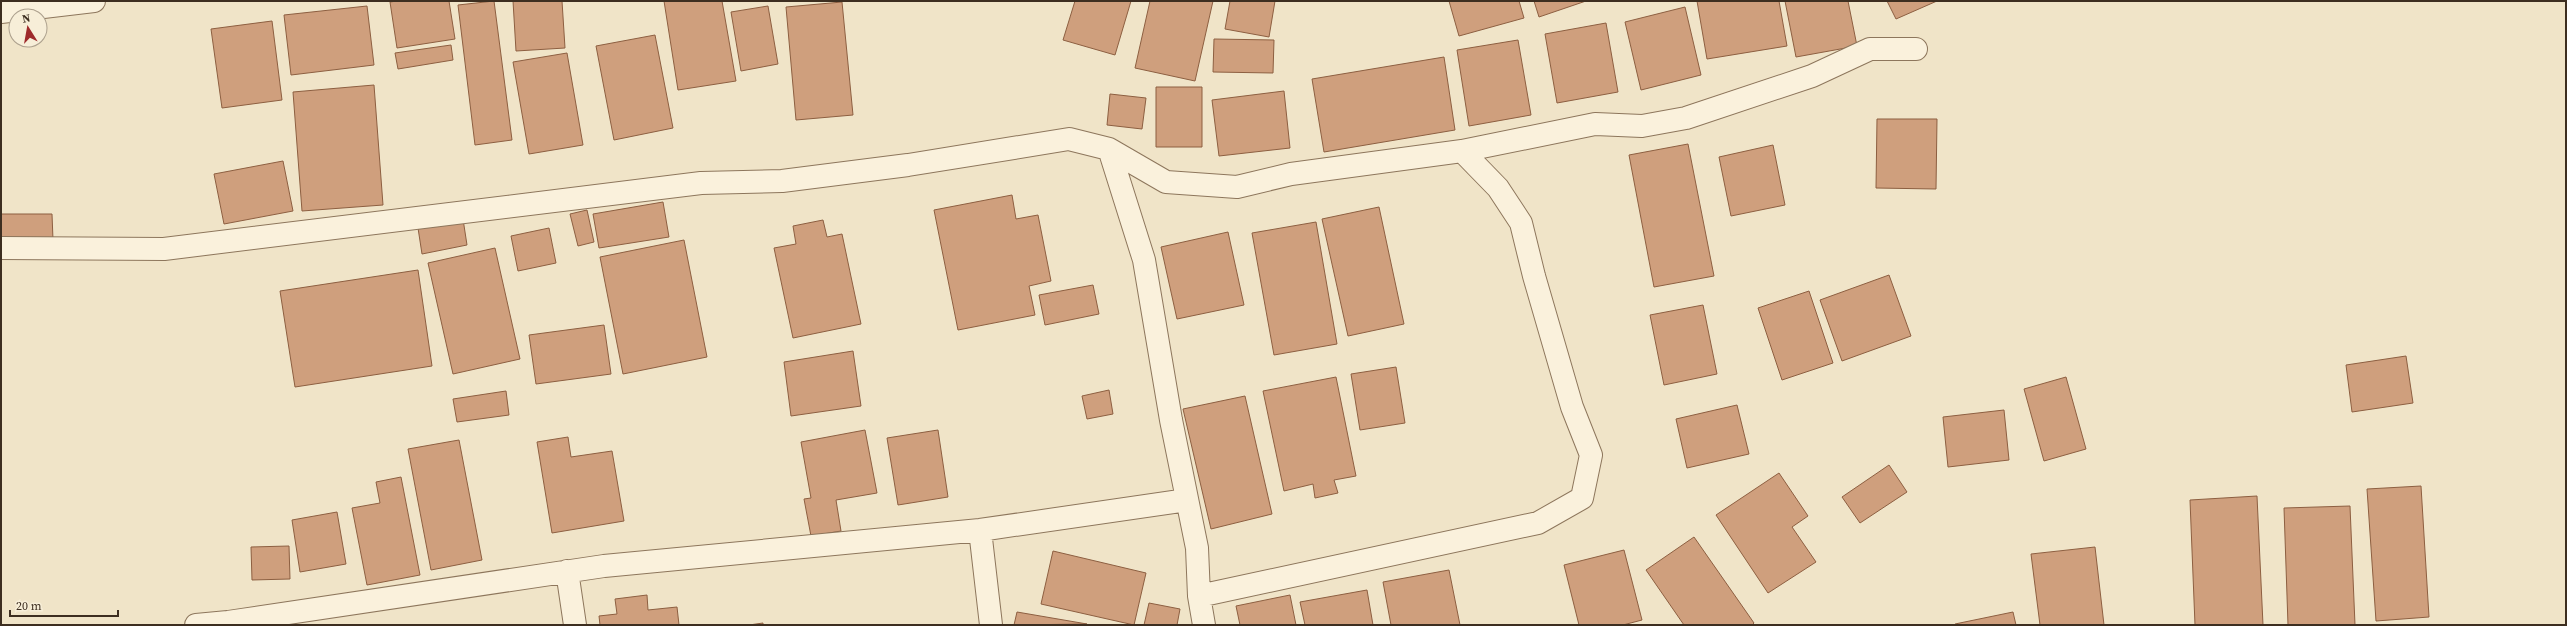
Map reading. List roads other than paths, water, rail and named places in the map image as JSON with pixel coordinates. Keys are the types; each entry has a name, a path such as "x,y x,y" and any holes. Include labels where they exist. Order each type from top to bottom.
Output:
{"street":[{"path":"1,12 94,1"},
{"path":"1,248 164,249 701,184 790,180 908,165 1069,139 1109,149 1166,182 1237,187 1291,174 1462,151 1595,124 1642,126 1686,118 1812,76 1870,49 1916,49"},
{"path":"1109,149 1144,260 1197,548 1199,596 1204,625"},
{"path":"1199,596 1538,523 1582,498 1591,455 1572,407 1534,276 1521,223 1498,188 1462,151"},
{"path":"196,625 228,622 567,571 980,530 1187,500"},
{"path":"980,530 990,625"},
{"path":"567,571 574,625"}]}
